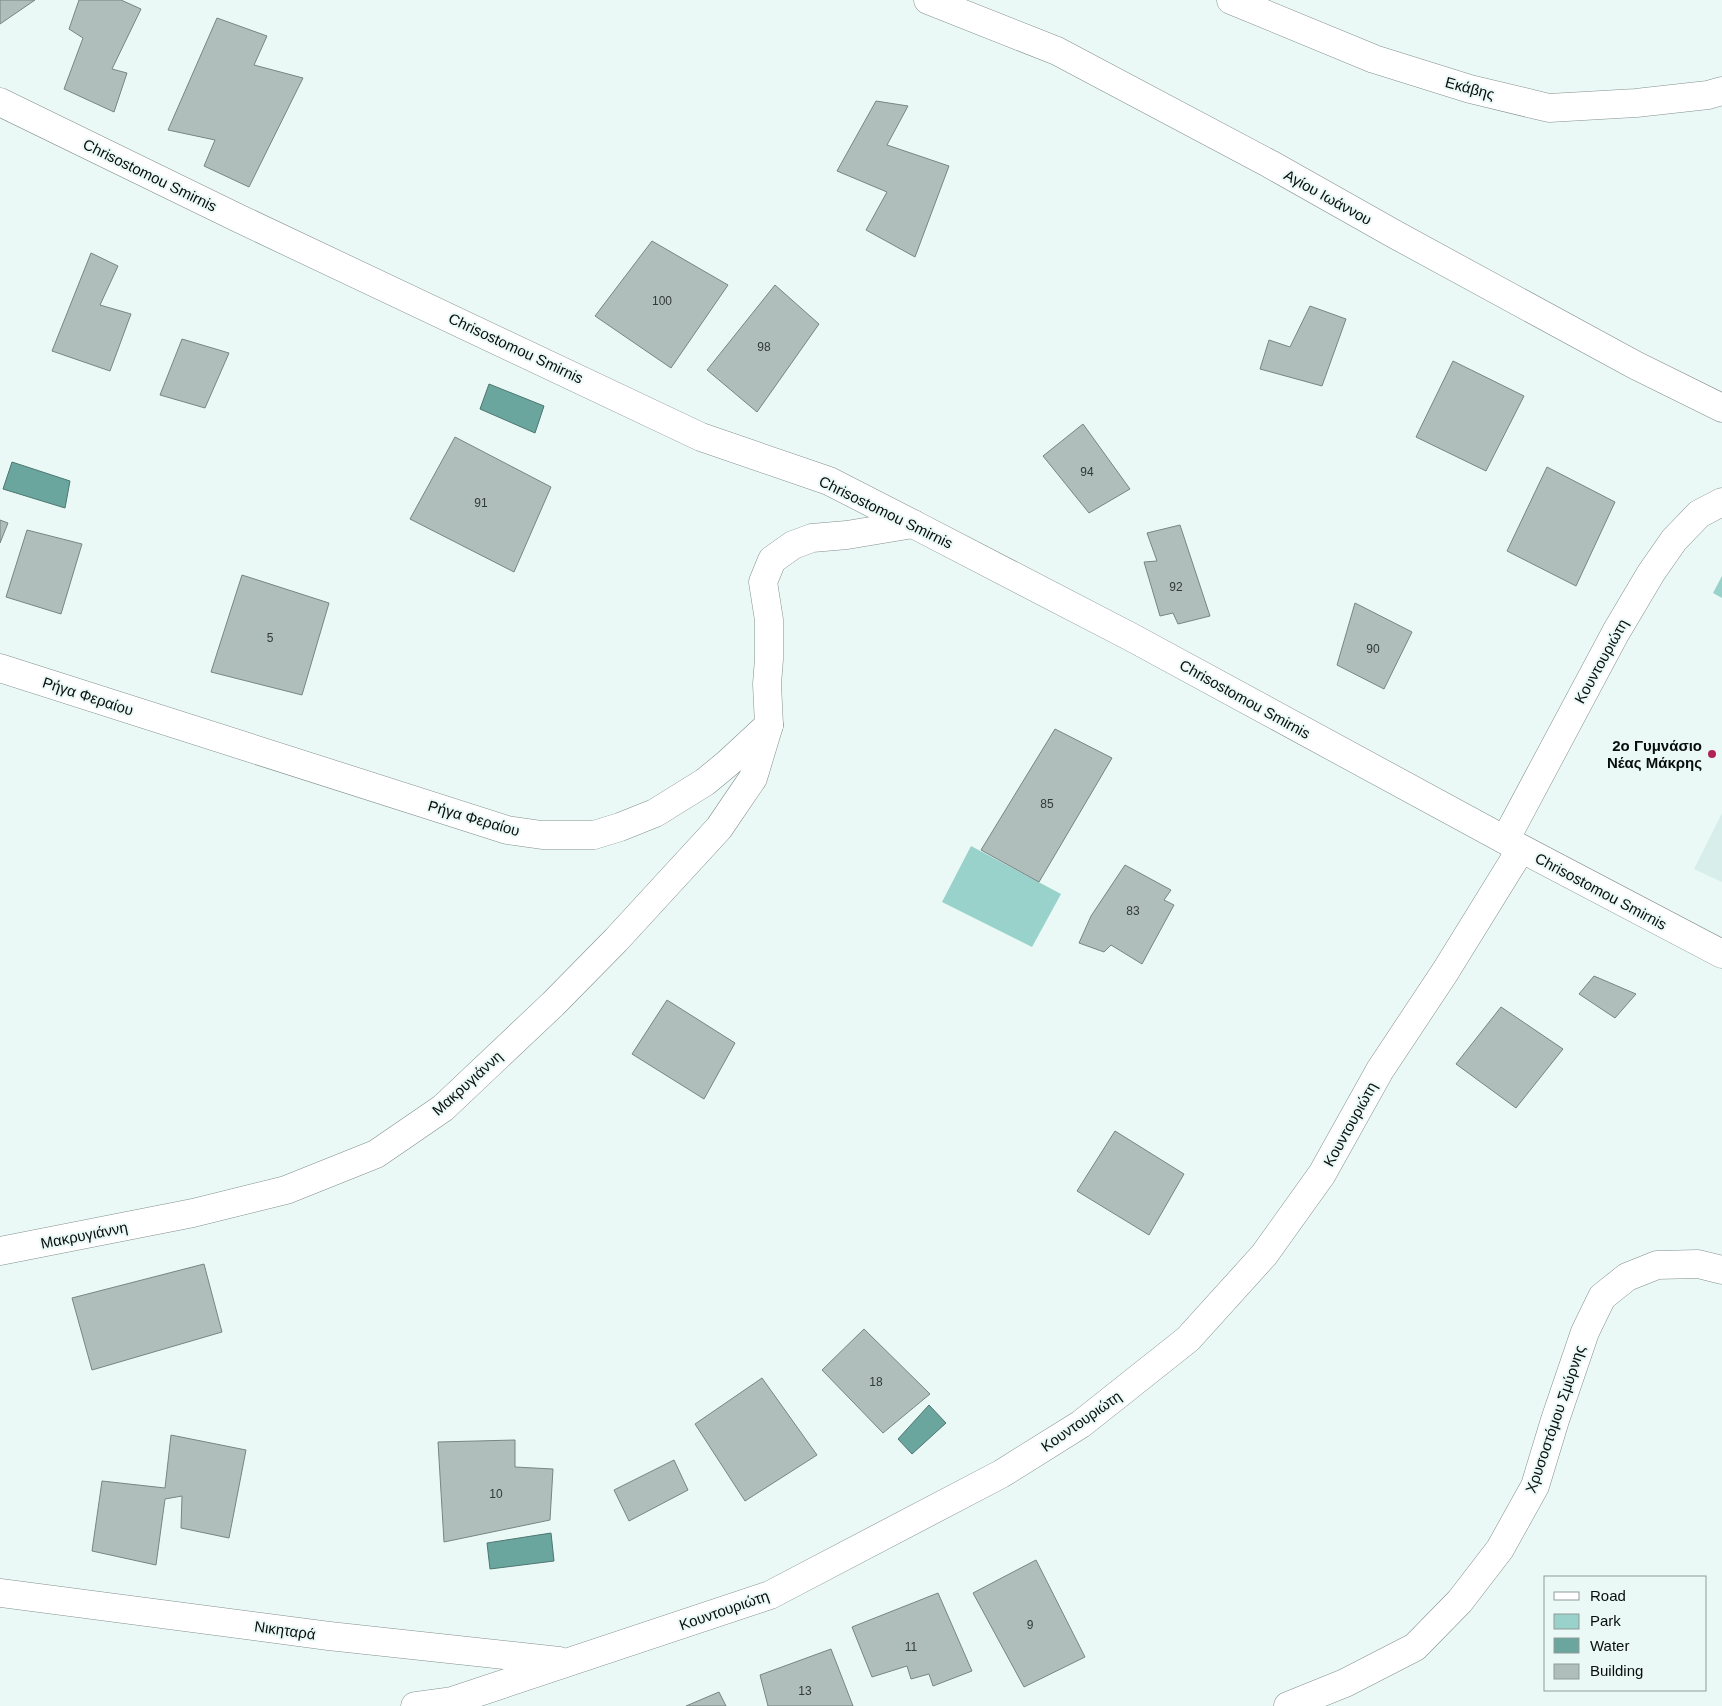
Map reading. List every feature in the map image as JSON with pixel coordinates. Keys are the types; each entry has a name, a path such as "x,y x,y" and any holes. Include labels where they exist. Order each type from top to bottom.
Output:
{"street":[{"name":"Αγίου Ιωάννου","path":"928,0 1056,50 1270,164 1634,365 1722,408"},
{"name":"Εκάβης","path":"1231,0 1374,58 1470,89 1549,108 1636,103 1708,95 1722,91"},
{"name":"Chrisostomou Smirnis","path":"0,102 240,219 701,436 829,481 1131,636 1513,845 1722,954"},
{"name":"Κουντουριώτη","path":"415,1706 452,1700 770,1595 1001,1474 1081,1424 1188,1339 1264,1255 1322,1174 1380,1070 1445,972 1513,845 1612,641 1650,573 1674,540 1699,514 1722,502"},
{"path":"769,725 767,684 769,620 763,582 772,560 793,544 812,538 847,535 913,524"},
{"name":"Ρήγα Φεραίου","path":"0,668 507,830 542,835 594,835 655,813 705,782 769,725"},
{"name":"Μακρυγιάννη","path":"0,1251 193,1213 286,1190 376,1154 391,1144 443,1108 553,1004 616,940 719,828 753,778 769,725"},
{"name":"Χρυσοστόμου Σμύρνης","path":"1288,1706 1345,1683 1415,1646 1460,1600 1500,1549 1535,1486 1584,1332 1602,1297 1627,1277 1657,1265 1698,1264 1722,1270"},
{"name":"Νικηταρά","path":"0,1593 329,1636 570,1662"}],"shaded area":[{"path":"1722,813 1722,882 1694,869"}],"green space":[{"path":"1722,576 1722,598 1713,593"},
{"path":"971,846 1061,894 1032,947 942,902"}],"water":[{"path":"489,384 544,406 535,433 480,409"},
{"path":"12,462 70,481 65,508 3,489"},
{"path":"929,1405 946,1423 912,1454 898,1439"},
{"path":"551,1533 554,1561 490,1569 487,1543"}],"building":[{"path":"0,0 35,0 0,24"},
{"path":"79,0 121,0 141,9 112,69 127,73 114,112 64,89 83,38 69,29"},
{"path":"217,18 267,36 254,65 303,78 249,187 204,166 215,140 168,130"},
{"path":"876,101 908,106 887,145 949,166 915,257 866,230 887,192 837,171"},
{"path":"652,241 728,285 671,368 595,316"},
{"path":"91,253 118,266 100,305 131,314 110,371 52,351"},
{"path":"775,285 819,324 757,412 707,370"},
{"path":"1310,306 1346,319 1322,386 1260,369 1269,340 1290,347"},
{"path":"182,339 229,353 205,408 160,395"},
{"path":"1453,361 1524,396 1486,471 1416,437"},
{"path":"1083,424 1130,489 1089,513 1043,456"},
{"path":"455,437 551,487 514,572 410,519"},
{"path":"1547,467 1615,502 1576,586 1507,551"},
{"path":"0,520 8,523 0,543"},
{"path":"1180,525 1210,616 1178,624 1173,613 1160,616 1144,562 1157,561 1147,533"},
{"path":"27,530 82,544 61,614 6,597"},
{"path":"242,575 329,603 302,695 211,672"},
{"path":"1355,603 1412,632 1384,689 1337,665"},
{"path":"1055,729 1112,758 1039,882 981,850"},
{"path":"1125,865 1171,890 1164,900 1174,905 1142,964 1111,945 1104,952 1079,943 1091,916"},
{"path":"1594,976 1636,994 1615,1018 1579,994"},
{"path":"667,1000 735,1043 704,1099 632,1054"},
{"path":"1501,1007 1563,1049 1516,1108 1456,1064"},
{"path":"1115,1131 1184,1174 1149,1235 1077,1191"},
{"path":"204,1264 222,1332 92,1370 72,1298"},
{"path":"864,1329 930,1394 883,1433 822,1370"},
{"path":"762,1378 817,1455 745,1501 695,1424"},
{"path":"171,1435 246,1450 229,1538 181,1528 182,1496 165,1499 156,1565 92,1551 102,1481 165,1488"},
{"path":"515,1440 515,1467 553,1469 550,1520 444,1542 438,1442"},
{"path":"674,1460 688,1490 629,1521 614,1490"},
{"path":"1036,1560 1085,1657 1024,1687 973,1593"},
{"path":"938,1593 972,1671 933,1686 929,1674 911,1679 907,1666 872,1677 852,1627"},
{"path":"831,1649 853,1706 768,1706 760,1675"},
{"path":"719,1692 726,1706 686,1706"}],"place":[{"name":"2ο Γυμνάσιο Νέας Μάκρης","path":"1712,754"}]}
